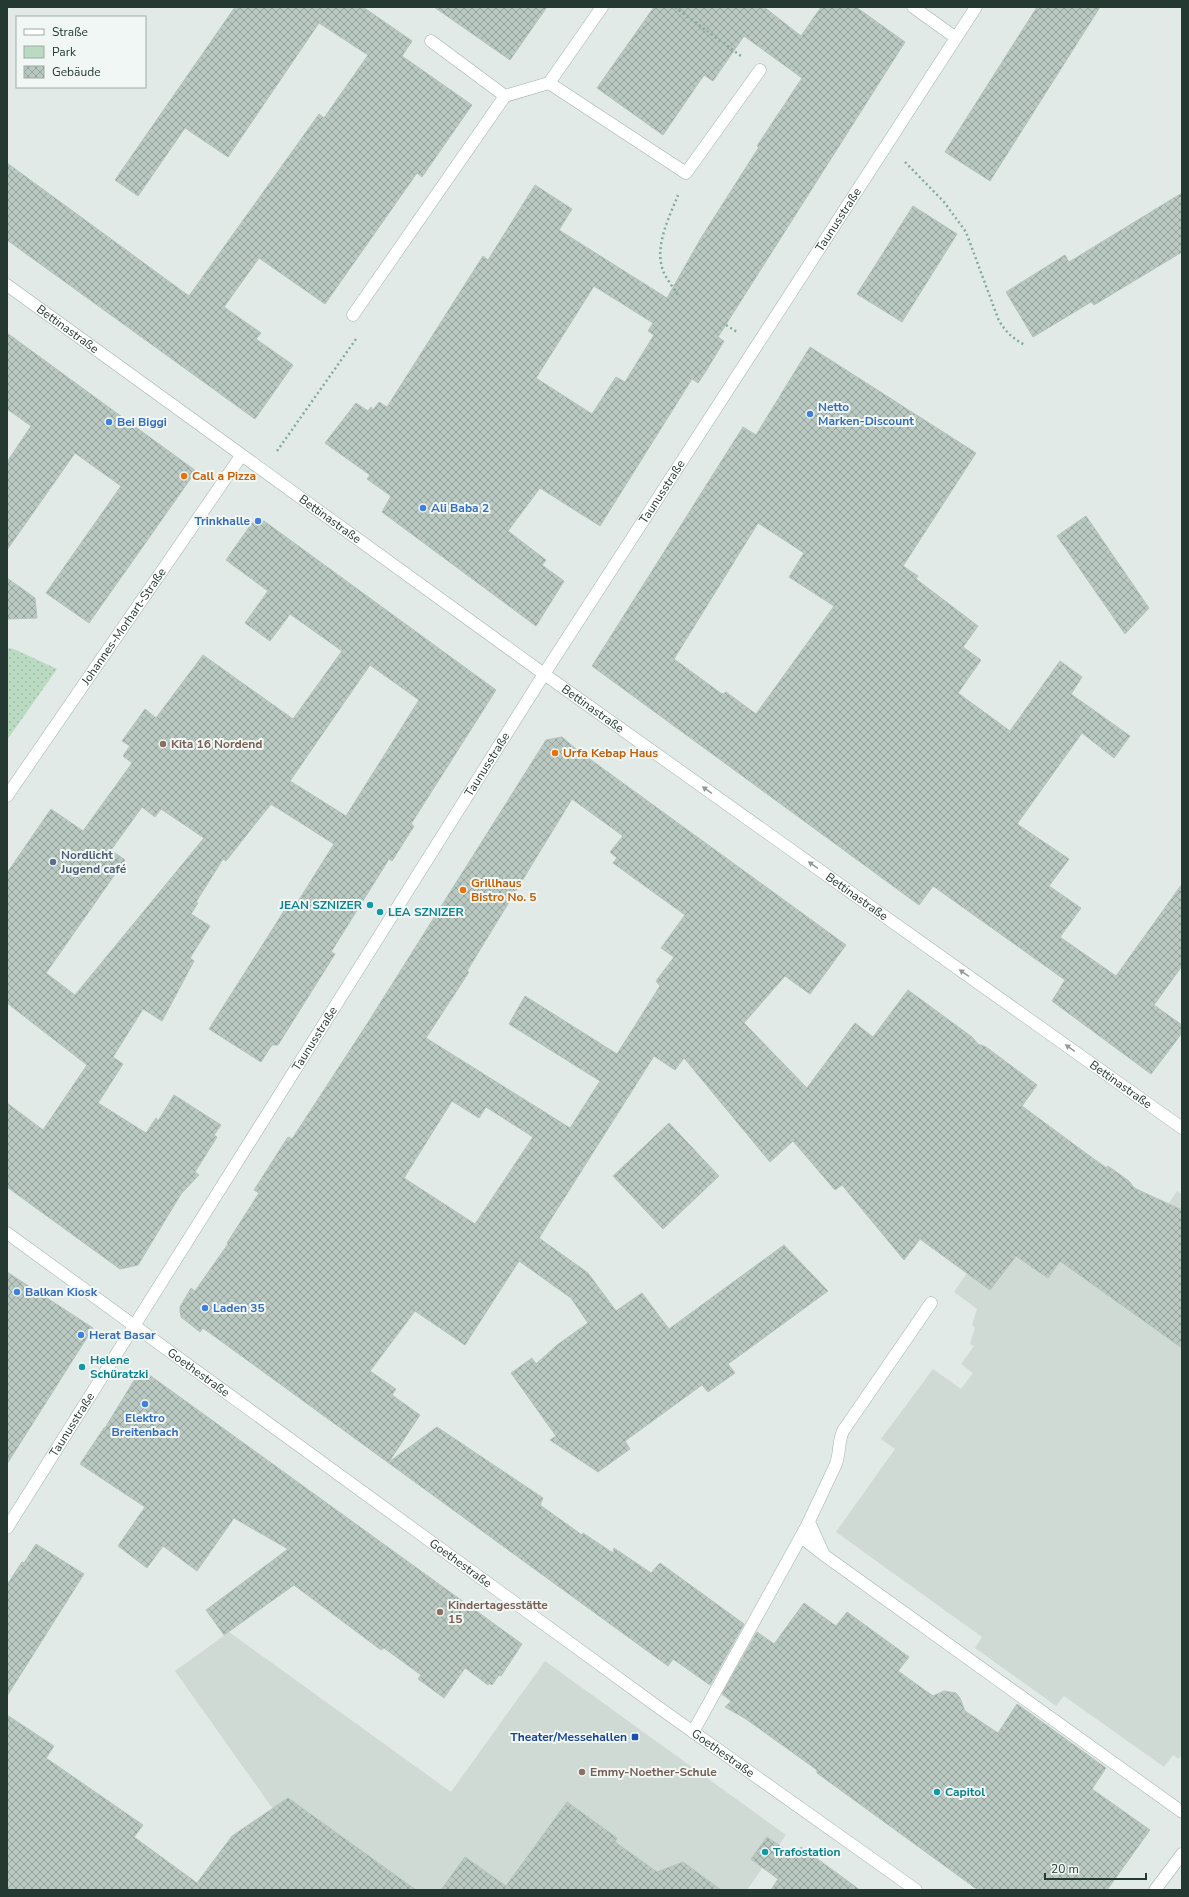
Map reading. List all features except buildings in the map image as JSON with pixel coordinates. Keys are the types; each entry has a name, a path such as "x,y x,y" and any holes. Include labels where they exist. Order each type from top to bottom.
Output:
{"street":[{"path":"353,315 505,96 549,83 602,7"},
{"path":"913,7 956,38"},
{"name":"Taunusstraße","path":"7,1528 544,674 976,7"},
{"path":"431,41 505,96"},
{"path":"549,83 686,173 760,70"},
{"name":"Bettinastraße","path":"7,285 241,456 263,470 544,674 1182,1128"},
{"name":"Johannes-Morhart-Straße","path":"7,796 241,456"},
{"name":"Goethestraße","path":"7,1233 693,1732 916,1890"},
{"path":"693,1732 809,1522 839,1456 840,1437 843,1431 931,1303"},
{"path":"809,1522 824,1555 1182,1812"},
{"path":"1155,1890 1182,1854"}],"path":[{"path":"676,7 760,70"},
{"path":"888,145 944,202 957,218 966,232 999,321 1007,333 1015,340 1025,345"},
{"path":"679,296 664,272 660,253 664,233 686,173"},
{"path":"263,470 356,340 353,315"}],"shaded area":[{"path":"1089,1155 1107,1167 1108,1166 1109,1169 1126,1180 1127,1179 1128,1182 1144,1194 1148,1194 1147,1195 1165,1209 1177,1191 1182,1194 1182,1754 1179,1759 1173,1755 1164,1767 1064,1696 1056,1706 975,1648 982,1637 836,1532 895,1449 881,1439 933,1369 961,1389 973,1373 961,1364 974,1346 970,1344 975,1328 972,1325 977,1309 954,1292 967,1273 990,1290"},
{"name":"Emmy-Noether-Schule","path":"229,1632 451,1792 545,1661 786,1835 747,1890 416,1890 273,1809 175,1671"}],"green space":[{"path":"7,648 14,649 57,669 7,740"}],"place":[{"name":"Netto Marken-Discount","path":"810,414"},
{"name":"Bei Biggi","path":"109,422"},
{"name":"Call a Pizza","path":"184,476"},
{"name":"Ali Baba 2","path":"423,508"},
{"name":"Trinkhalle","path":"258,521"},
{"name":"Kita 16 Nordend","path":"163,744"},
{"name":"Urfa Kebap Haus","path":"555,753"},
{"name":"Nordlicht Jugend café","path":"53,862"},
{"name":"Grillhaus Bistro No. 5","path":"463,890"},
{"name":"JEAN SZNIZER","path":"370,905"},
{"name":"LEA SZNIZER","path":"380,912"},
{"name":"Balkan Kiosk","path":"17,1292"},
{"name":"Laden 35","path":"205,1308"},
{"name":"Herat Basar","path":"81,1335"},
{"name":"Helene Schüratzki","path":"82,1367"},
{"name":"Elektro Breitenbach","path":"145,1404"},
{"name":"Kindertagesstätte 15","path":"440,1612"},
{"name":"Theater/Messehallen","path":"635,1737"},
{"name":"Emmy-Noether-Schule","path":"582,1772"},
{"name":"Capitol","path":"937,1792"},
{"name":"Trafostation","path":"765,1852"}]}
